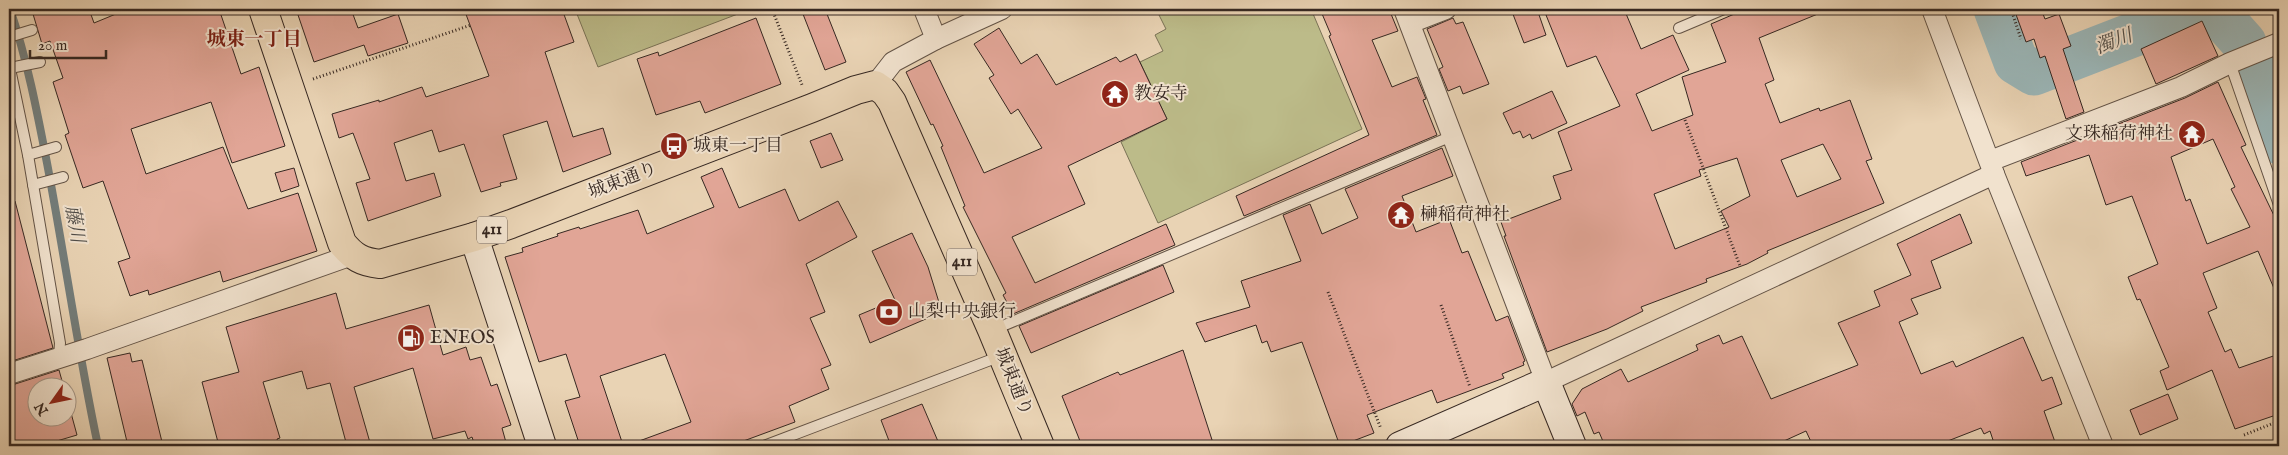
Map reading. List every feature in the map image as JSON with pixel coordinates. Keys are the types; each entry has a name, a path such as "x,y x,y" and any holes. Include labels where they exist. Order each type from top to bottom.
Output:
{"highway":[{"path":"263,9 342,243 352,255"},
{"name":"城東通り","path":"352,255 364,262 380,264 474,237 856,90 876,85 885,92 892,102 992,330 1040,446"}],"street":[{"path":"924,9 936,38"},
{"path":"876,85 893,62 936,38 1002,9"},
{"path":"1446,9 1407,16 1572,446"},
{"path":"1932,9 1992,168 2103,446"},
{"path":"1392,442 1478,412 1546,382 1748,288 1992,168 2272,46"},
{"path":"474,237 542,446"},
{"path":"9,374 62,356 87,350 352,255"}],"lane":[{"path":"1679,28 1724,9"},
{"path":"9,37 32,30"},
{"path":"40,62 12,66 35,184 62,356"},
{"path":"2230,63 2279,205"},
{"path":"992,330 1452,136"},
{"path":"29,155 56,148"},
{"path":"35,184 63,177"},
{"path":"764,446 1002,355"}],"path":[{"path":"772,9 812,108"},
{"path":"2011,9 2021,39"},
{"path":"290,87 471,25"},
{"path":"1685,120 1748,288"},
{"path":"1328,292 1392,442"},
{"path":"1441,304 1478,412"},
{"path":"2244,435 2279,421"}],"shaded area":[{"path":"575,9 751,9 598,67"},
{"path":"1156,9 1311,9 1362,129 1158,223 1121,142 1167,119 1140,62 1163,51 1155,35 1166,29"}],"building":[{"path":"50,9 89,9 94,23 128,9 219,9 241,74 259,67 285,146 232,163 211,102 131,129 146,174 223,147 248,209 298,193 317,251 223,282 220,271 149,295 148,290 130,296 118,262 130,258 103,181 83,188 65,135 69,133 53,82 63,78 50,41 42,44 33,14"},
{"path":"296,9 351,9 358,28 398,14 408,43 368,56 364,45 314,62"},
{"path":"464,9 562,9 574,42 545,52 573,137 603,128 611,154 563,172 547,121 503,135 517,179 500,183 501,186 481,192 464,144 439,152 432,130 394,143 406,181 434,173 441,196 368,221 356,183 370,179 353,133 339,138 332,114 379,100 379,102 422,87 426,97 489,76"},
{"path":"801,9 825,9 846,62 825,70"},
{"path":"1320,9 1389,9 1398,31 1372,40 1392,87 1417,77 1426,99 1423,100 1437,135 1244,216 1236,196 1369,135"},
{"path":"1511,9 1537,9 1546,35 1524,43"},
{"path":"1561,9 1624,9 1641,49 1673,35 1689,70 1636,94 1652,131 1693,115 1682,77 1726,62 1711,24 1746,9 1830,9 1759,38 1774,80 1765,84 1780,123 1819,108 1820,111 1850,100 1872,159 1866,161 1884,203 1767,251 1768,253 1747,264 1706,279 1707,282 1641,307 1643,311 1607,329 1547,352 1504,236 1506,236 1501,222 1561,199 1553,176 1572,170 1558,132 1620,106 1596,56 1567,67 1546,15","holes":["1823,144 1841,179 1797,197 1781,160","1737,158 1750,196 1721,211 1729,227 1675,249 1654,194 1701,176 1699,170"]},
{"path":"2014,9 2041,9 2045,19 2059,14 2071,46 2063,49 2084,112 2066,119 2045,56 2040,58 2034,39 2026,42"},
{"path":"756,18 781,84 705,113 700,101 656,115 637,59 658,52 659,56"},
{"path":"1453,18 1456,24 1463,22 1489,84 1463,94 1460,86 1448,91 1439,69 1443,67 1427,29"},
{"path":"2202,21 2218,56 2156,84 2141,49"},
{"path":"999,28 1021,64 1037,54 1056,85 1116,57 1120,62 1136,54 1167,119 1068,166 1085,204 1012,237 1035,283 1166,224 1175,245 1013,314 1003,295 1006,293 963,207 965,206 941,147 943,146 906,72 930,60 984,173 1042,148 1018,109 1011,114 989,78 994,75 974,44"},
{"path":"2218,82 2246,145 2241,147 2279,226 2279,300 2258,251 2203,273 2217,308 2208,312 2225,352 2231,349 2239,368 2279,354 2279,414 2235,429 2212,370 2167,390 2160,371 2169,367 2140,299 2137,300 2128,277 2158,264 2132,196 2106,205 2089,155 2026,176 2021,162 2185,98","holes":["2213,139 2235,187 2231,189 2250,227 2207,244 2190,199 2186,201 2171,157"]},
{"path":"1552,91 1567,123 1532,139 1530,134 1523,138 1520,131 1513,134 1503,113"},
{"path":"831,133 843,160 821,168 810,141"},
{"path":"1442,148 1453,176 1402,196 1416,232 1449,219 1462,253 1468,251 1496,321 1508,316 1525,361 1523,362 1524,365 1502,374 1504,378 1437,403 1432,390 1367,415 1374,433 1340,446 1302,342 1271,352 1267,341 1262,343 1256,325 1205,342 1196,323 1250,307 1241,281 1301,261 1283,215 1310,204 1322,234 1358,218 1345,189"},
{"path":"294,168 299,186 281,192 275,173"},
{"path":"722,168 739,208 785,189 799,221 838,201 857,237 806,264 825,312 810,318 831,365 821,369 829,389 789,406 795,422 730,446 632,446 631,444 691,422 665,354 600,376 622,442 610,446 580,446 565,401 580,397 566,354 539,362 505,257 523,252 522,248 558,236 557,234 579,227 580,229 638,210 647,234 714,207 701,177"},
{"path":"15,201 53,348 9,362 9,202"},
{"path":"1960,214 1972,243 1931,261 1941,288 1911,299 1918,314 1899,322 1921,374 1953,361 1956,367 2023,337 2042,381 2052,377 2062,404 2044,411 2055,442 2042,446 1995,446 1990,431 1984,434 1981,428 1935,446 1813,446 1806,431 1773,446 1605,446 1599,432 1594,434 1585,412 1577,416 1572,404 1582,389 1621,369 1628,382 1698,350 1696,345 1719,335 1723,344 1742,336 1771,399 1858,365 1838,323 1880,306 1874,291 1911,275 1897,244"},
{"path":"912,233 928,267 942,312 870,343 859,315 895,300 872,251"},
{"path":"1163,265 1174,292 1031,353 1019,326"},
{"path":"336,293 346,329 429,305 443,355 466,347 470,360 481,357 491,386 497,384 511,425 502,428 507,446 475,446 472,437 468,439 465,431 433,439 413,368 354,387 371,446 347,446 330,383 307,389 302,371 263,382 280,438 277,439 279,446 219,446 202,382 239,372 226,327"},
{"path":"1183,350 1214,446 1082,446 1062,396 1118,372 1120,375"},
{"path":"130,353 132,362 142,360 163,446 128,446 107,358"},
{"path":"59,370 61,378 34,378"},
{"path":"28,380 28,428 75,428 77,435 40,446 9,446 9,386"},
{"path":"2168,394 2178,419 2140,435 2130,410"},
{"path":"922,404 940,446 891,446 881,420"}],"waterway":[{"name":"藤川","path":"10,9 27,66 39,124 98,446"},
{"name":"濁川","path":"1996,9 2016,62 2034,73 2197,10 2220,16 2244,43 2279,142"}],"place":[{"name":"教安寺","path":"1115,94"},
{"name":"文珠稲荷神社","path":"2192,134"},
{"name":"城東一丁目","path":"674,146"},
{"name":"榊稲荷神社","path":"1401,215"},
{"name":"山梨中央銀行","path":"889,312"},
{"name":"ENEOS","path":"411,338"}],"district":[{"name":"城東一丁目","path":"254,40"}]}
